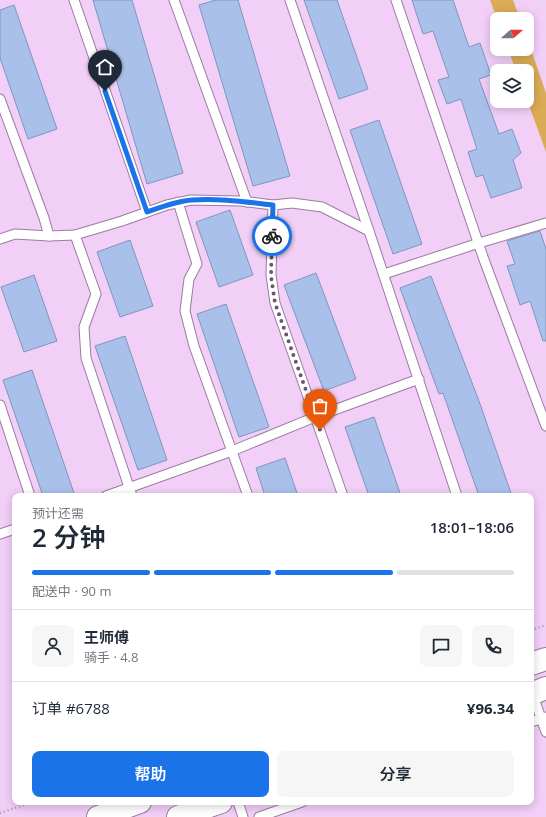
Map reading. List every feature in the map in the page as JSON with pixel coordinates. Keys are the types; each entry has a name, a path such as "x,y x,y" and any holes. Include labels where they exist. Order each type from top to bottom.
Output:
{"street":[{"path":"534,663 546,659"},
{"path":"98,817 132,805"},
{"path":"178,817 212,805"}],"lane":[{"path":"74,0 147,212"},
{"path":"174,0 247,202"},
{"path":"290,0 370,231 456,493"},
{"path":"396,0 478,244 546,426"},
{"path":"0,99 44,218 49,236"},
{"path":"0,239 15,234 49,236 75,235 122,221 167,205 191,200 247,202 273,205 292,203 322,207 370,231"},
{"path":"178,202 197,264 189,279 185,311 194,346 247,493"},
{"path":"273,205 271,276 275,303 342,493"},
{"path":"384,274 546,223"},
{"path":"75,235 96,294 84,327 86,358 131,492 315,417 418,379"},
{"path":"0,405 29,493"},
{"path":"0,534 12,530"},
{"path":"536,692 544,718 546,732"},
{"path":"534,721 544,718"},
{"path":"239,805 243,817"},
{"path":"259,817 293,805"}],"path":[{"path":"534,629 546,624"},
{"path":"0,813 24,805"}],"shaded area":[{"path":"490,0 513,0 517,12 494,12"},
{"path":"511,56 533,56 546,93 546,152 530,108 534,108 534,64 513,64"}],"building":[{"path":"93,0 132,0 183,173 147,184"},
{"path":"216,0 238,0 290,176 253,186 199,5"},
{"path":"304,0 337,0 368,89 339,99"},
{"path":"412,0 453,0 469,47 480,43 490,72 490,75 479,79 499,134 512,129 521,153 513,160 522,188 491,198 483,175 476,177 468,152 477,149 461,99 447,104 438,80 449,77 433,31 423,34"},
{"path":"14,5 57,129 28,139 0,58 0,10"},
{"path":"379,120 422,244 393,254 350,130"},
{"path":"230,210 253,275 219,287 196,222"},
{"path":"540,231 546,249 546,341 543,341 530,301 520,305 507,266 515,264 507,241"},
{"path":"130,240 153,306 120,317 97,252"},
{"path":"316,273 356,379 324,391 284,285"},
{"path":"34,275 57,341 24,352 1,287"},
{"path":"431,276 479,401 511,493 478,493 443,393 439,394 400,288"},
{"path":"226,304 269,427 239,437 197,314"},
{"path":"125,336 167,460 138,470 95,346"},
{"path":"32,370 74,493 42,493 3,380"},
{"path":"374,417 400,493 368,493 345,427"},
{"path":"285,458 297,493 264,493 256,468"}],"way so far":[{"path":"272,236 271,276 275,303 320,430"}],"route":[{"path":"105,91 147,212 167,205 191,200 241,201 273,205 272,236"}]}
